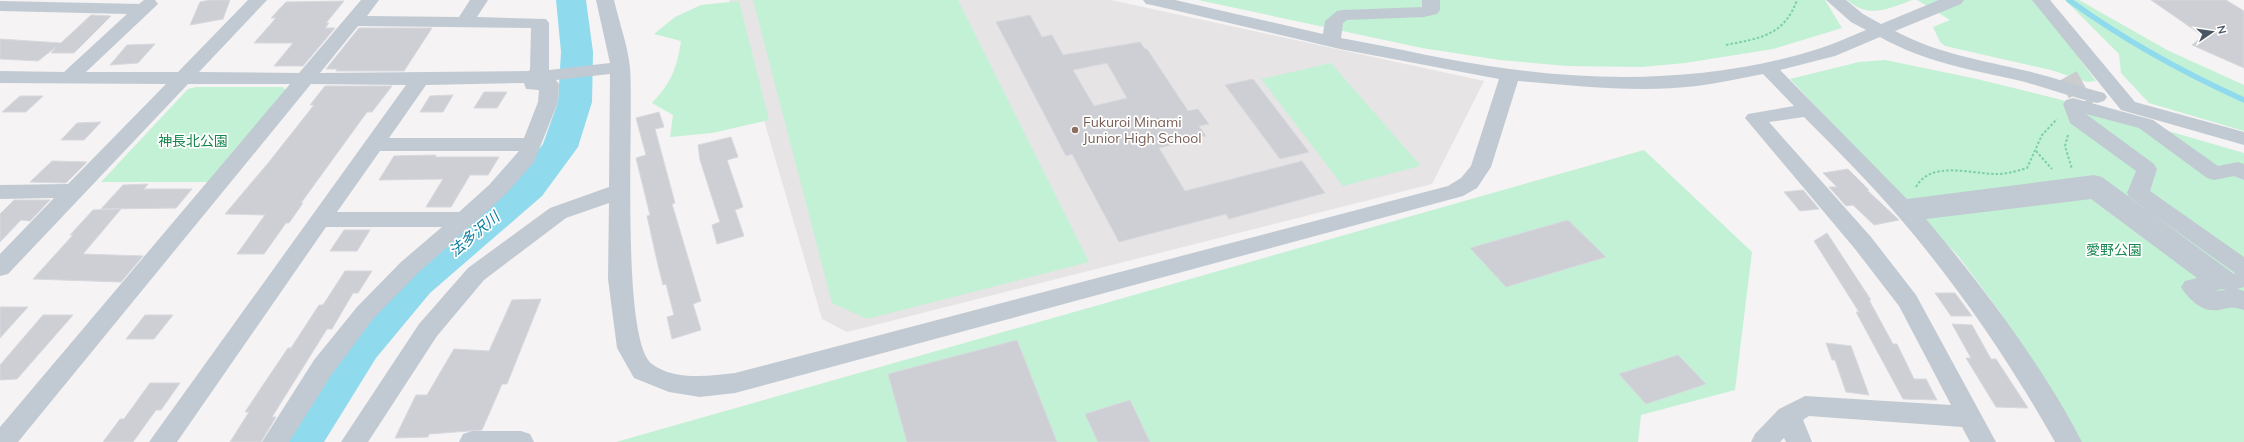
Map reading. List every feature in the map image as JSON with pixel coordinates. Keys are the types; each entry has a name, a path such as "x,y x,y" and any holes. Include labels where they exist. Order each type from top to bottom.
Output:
{"street":[{"path":"0,268 72,191 258,0"},
{"path":"3,442 307,78 370,0"},
{"path":"464,23 479,0"},
{"path":"605,0 612,68 620,191 620,279 629,348 643,371 669,382 700,387 735,383 1455,191 1469,183 1481,167 1510,75"},
{"path":"1152,0 1331,41 1510,75 1593,81 1647,82 1696,80 1767,68 1828,52 1883,31 1919,14 1955,0"},
{"path":"1331,41 1334,22 1343,15 1354,13 1392,15 1424,12 1431,10 1431,0"},
{"path":"1835,0 1858,18 1911,47 1935,56 2027,77 2244,139"},
{"path":"2041,0 2128,106"},
{"path":"0,6 41,3 148,4"},
{"path":"68,78 148,4"},
{"path":"275,442 323,367 365,314 409,268 497,190 527,157 548,102 550,84 533,85 535,77 540,69 540,23 353,21"},
{"path":"0,77 420,79 535,77 612,68"},
{"path":"1767,68 1905,210 1970,289 2039,389 2069,442"},
{"path":"162,442 420,79"},
{"path":"2244,173 2238,169 2214,173 2146,124 2073,104 2068,125 2147,169 2138,193 2244,268"},
{"path":"1808,110 1755,118 1863,243 1908,301 1983,442"},
{"path":"374,144 532,145"},
{"path":"2244,279 2230,283 2094,182 2075,182 1911,205 1918,213 2095,191 2218,282 2193,287 2211,302 2234,297 2244,301"},
{"path":"0,192 72,191"},
{"path":"354,442 428,330 476,274 558,213 620,191"},
{"path":"320,220 466,218"},
{"path":"1764,442 1788,416 1805,406 1970,417"},
{"path":"1788,416 1799,442"},
{"path":"472,442 521,442"}],"path":[{"path":"1726,45 1767,36 1783,27 1794,11 1797,0"},
{"path":"1921,204 1915,192 1916,184 1922,177 1930,173 1955,170 1983,174 2014,172 2027,168 2036,151 2042,132 2049,128 2054,121 2058,119 2068,125"},
{"path":"2054,121 2068,125"},
{"path":"2068,125 2063,143 2065,152 2072,163 2075,182"},
{"path":"2036,151 2057,173 2075,182"}],"shaded area":[{"path":"729,0 1111,0 1484,81 1432,184 847,332 822,319"}],"green space":[{"path":"753,0 958,0 1089,262 867,319 832,303"},
{"path":"1198,0 1825,0 1842,28 1773,49 1685,63 1642,67 1567,66 1500,60 1422,48"},
{"path":"1847,0 1912,0 1887,9 1871,11 1855,6"},
{"path":"1917,0 2035,0 2096,81 2087,82 2051,70 1945,46 1940,42 1933,27 1950,20"},
{"path":"2065,0 2079,0 2167,50 2244,85 2244,131 2149,103 2121,73 2119,54"},
{"path":"739,1 769,120 712,133 670,137 673,115 652,103 664,89 672,75 681,41 654,34 675,17 701,5"},
{"name":"愛野公園","path":"1885,60 1977,79 2058,99 2244,153 2244,442 2079,442 2000,312 1959,257 1790,79 1859,62"},
{"path":"1331,63 1420,166 1343,186 1261,79"},
{"name":"神長北公園","path":"196,87 283,87 286,91 209,182 101,182 188,89"},
{"path":"1644,150 1752,252 1735,390 1641,415 1638,442 616,442"}],"building":[{"path":"210,0 230,0 223,19 190,25 200,2"},
{"path":"2151,0 2226,0 2244,11 2244,68 2192,45 2203,36"},
{"path":"344,1 326,23 329,23 325,28 335,28 303,66 274,66 293,43 254,43 276,18 271,18 286,2"},
{"path":"91,15 111,16 74,53 51,53 56,47 38,61 0,59 0,39 61,43"},
{"path":"1030,15 1042,37 1052,35 1063,55 1140,42 1145,49 1147,49 1188,111 1198,109 1209,124 1199,126 1206,136 1159,148 1185,191 1302,161 1325,193 1229,219 1226,214 1119,242 1072,154 1066,156 996,22","holes":["1107,63 1127,98 1094,106 1073,70"]},
{"path":"359,28 432,28 404,71 336,71 337,69 326,69"},
{"path":"155,44 138,63 110,65 127,45"},
{"path":"1253,79 1309,152 1280,159 1225,85"},
{"path":"325,86 392,86 372,112 367,112 301,203 303,203 289,223 286,223 264,254 237,254 265,215 225,214 314,105 310,105"},
{"path":"484,92 507,92 497,108 474,108"},
{"path":"453,95 443,112 420,112 430,96"},
{"path":"20,96 43,96 26,112 2,112"},
{"path":"659,112 664,127 655,129 675,203 672,204 701,301 693,304 701,330 672,339 667,317 674,315 666,284 663,285 658,265 647,216 650,215 636,158 646,155 636,118"},
{"path":"101,122 84,140 61,140 77,123"},
{"path":"731,137 738,157 727,160 743,207 735,210 744,236 717,244 712,225 720,222 700,160 698,145"},
{"path":"436,155 435,157 499,157 488,175 470,175 451,207 426,207 443,179 379,180 394,156"},
{"path":"52,161 87,162 66,183 30,182"},
{"path":"1848,169 1869,190 1867,190 1899,220 1874,225 1853,205 1846,206 1829,187 1837,187 1823,173"},
{"path":"148,184 144,189 192,189 176,208 101,209 123,185"},
{"path":"1803,190 1819,209 1800,211 1784,192"},
{"path":"14,200 50,200 30,221 21,220 0,242 0,214"},
{"path":"121,209 83,254 143,256 121,282 33,279 73,235 70,235 93,210"},
{"path":"1568,220 1606,257 1506,287 1470,248"},
{"path":"344,230 370,230 357,251 330,251"},
{"path":"1827,233 1871,300 1869,300 1893,344 1897,344 1914,379 1926,379 1937,400 1903,399 1856,312 1859,312 1814,241"},
{"path":"345,271 372,271 358,293 353,293 332,329 327,329 272,417 276,417 261,442 230,442 249,412 245,412 263,385 288,348 291,348 319,305 323,305"},
{"path":"1935,293 1955,293 1972,316 1951,316"},
{"path":"541,299 507,384 502,384 482,430 429,434 428,437 395,438 416,395 427,395 454,349 489,351 512,300"},
{"path":"0,307 28,307 0,338"},
{"path":"43,315 73,315 17,379 0,380 0,365"},
{"path":"145,315 173,315 154,339 126,339"},
{"path":"1952,324 1972,325 1991,359 1996,359 2028,408 1996,407 1966,358 1971,358"},
{"path":"1017,340 1057,442 907,442 888,374"},
{"path":"1826,343 1851,346 1869,395 1846,392 1835,360 1832,360"},
{"path":"1678,355 1706,384 1646,404 1619,374"},
{"path":"150,383 180,383 161,410 156,410 133,442 103,442 120,419 124,419"},
{"path":"1130,400 1150,442 1098,442 1085,414"}],"waterway":[{"name":"法多沢川","path":"300,442 361,347 416,283 529,187 560,147 575,102 577,52 571,0"},
{"path":"2069,0 2132,42 2176,67 2244,100"}],"tunnel":[{"path":"2068,76 2085,107"}],"place":[{"name":"Fukuroi Minami Junior High School","path":"1075,130"}]}
